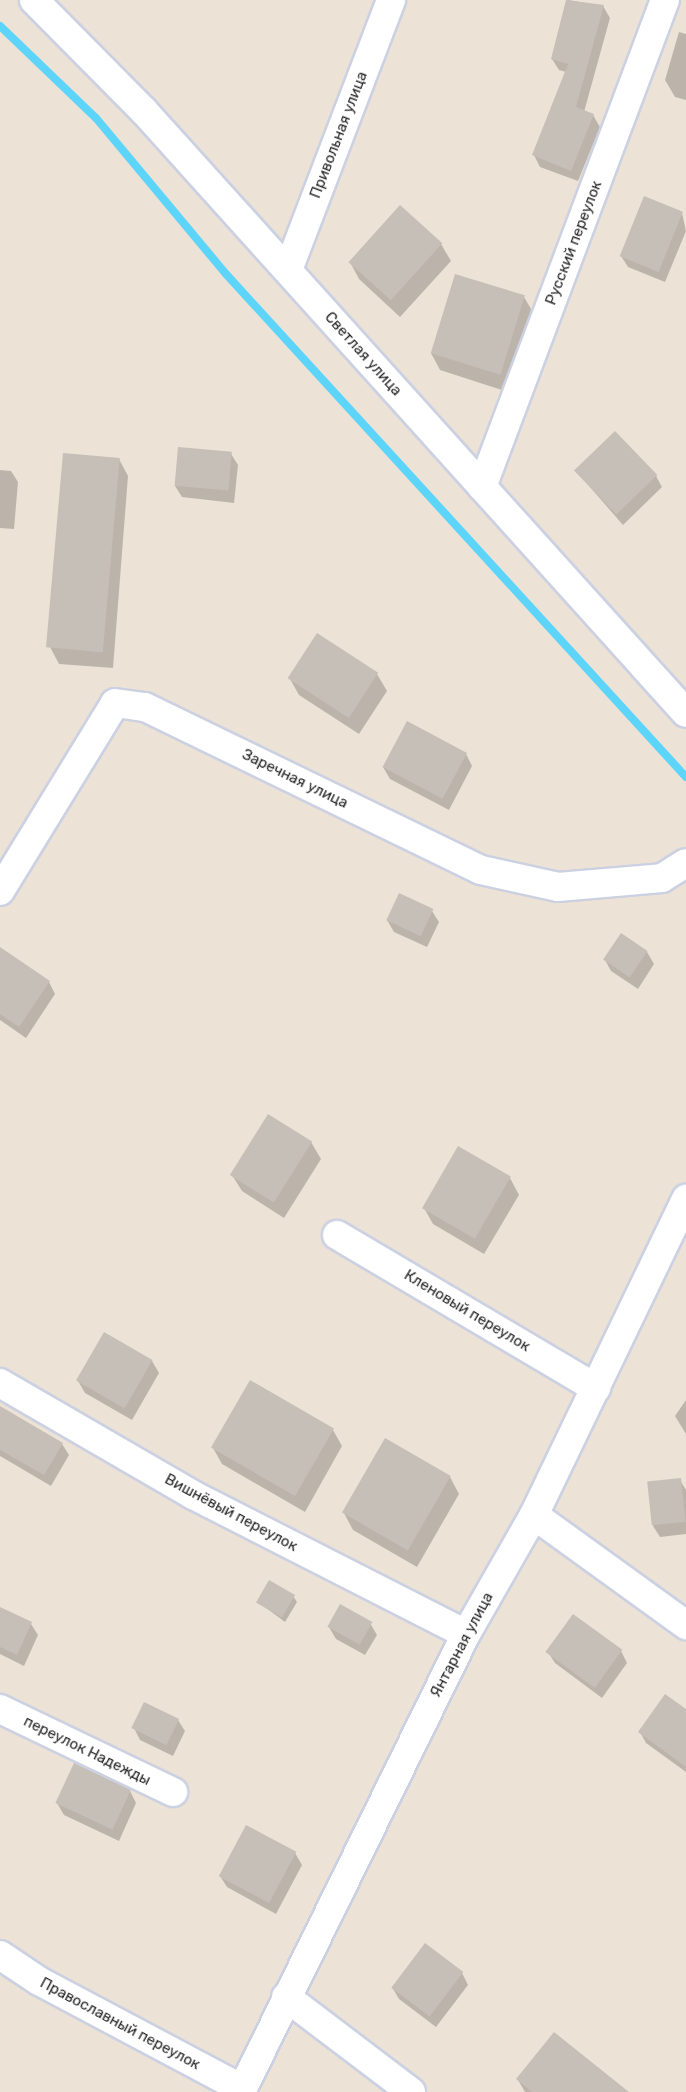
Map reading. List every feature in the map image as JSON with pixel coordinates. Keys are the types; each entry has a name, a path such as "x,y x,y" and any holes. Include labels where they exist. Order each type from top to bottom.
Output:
{"street":[{"name":"Светлая улица","path":"34,0 143,110 686,714"},
{"name":"Привольная улица","path":"288,270 391,0"},
{"name":"Русский переулок","path":"482,487 665,0"},
{"name":"Заречная улица","path":"0,891 115,703 145,706 481,870 558,887 662,878 686,863"},
{"name":"Янтарная улица","path":"241,2090 466,1634 534,1515 682,1216"},
{"name":"Кленовый переулок","path":"337,1235 596,1388"},
{"name":"Вишнёвый переулок","path":"0,1383 193,1495 466,1634"},
{"path":"534,1515 686,1625"},
{"name":"переулок Надежды","path":"0,1709 173,1792"},
{"name":"Православный переулок","path":"0,1955 39,1981 241,2090"},
{"path":"286,1997 411,2092"}],"building":[{"path":"566,0 604,5 576,107 594,114 571,171 532,155 568,64 551,59"},
{"path":"644,196 683,212 659,272 620,256"},
{"path":"400,205 442,243 391,300 348,262"},
{"path":"455,274 525,295 501,375 431,353"},
{"path":"615,431 657,475 616,514 574,471"},
{"path":"178,447 232,452 228,491 175,486"},
{"path":"63,453 120,458 103,652 46,647"},
{"path":"317,633 378,673 349,718 288,678"},
{"path":"407,721 467,753 443,799 383,767"},
{"path":"399,893 433,909 421,936 386,920"},
{"path":"621,933 648,951 630,977 603,960"},
{"path":"0,947 50,981 19,1027 0,1014"},
{"path":"268,1114 312,1142 274,1203 230,1175"},
{"path":"458,1146 511,1176 475,1239 422,1208"},
{"path":"104,1332 152,1360 124,1408 76,1380"},
{"path":"250,1380 334,1428 295,1496 211,1448"},
{"path":"0,1406 63,1443 44,1475 0,1450"},
{"path":"385,1438 451,1476 408,1550 342,1512"},
{"path":"681,1478 686,1522 652,1525 647,1482"},
{"path":"269,1580 295,1595 282,1618 256,1603"},
{"path":"340,1604 372,1622 360,1645 327,1627"},
{"path":"0,1607 32,1622 17,1655 0,1647"},
{"path":"573,1614 622,1650 595,1688 545,1652"},
{"path":"665,1694 686,1709 686,1767 638,1732"},
{"path":"144,1702 179,1719 166,1745 131,1728"},
{"path":"74,1763 131,1790 113,1830 55,1803"},
{"path":"246,1825 296,1852 269,1903 219,1876"},
{"path":"425,1943 463,1972 430,2017 391,1988"},
{"path":"554,2032 629,2092 532,2092 516,2079"}],"waterway":[{"path":"0,26 96,118 226,274 686,777"}]}
